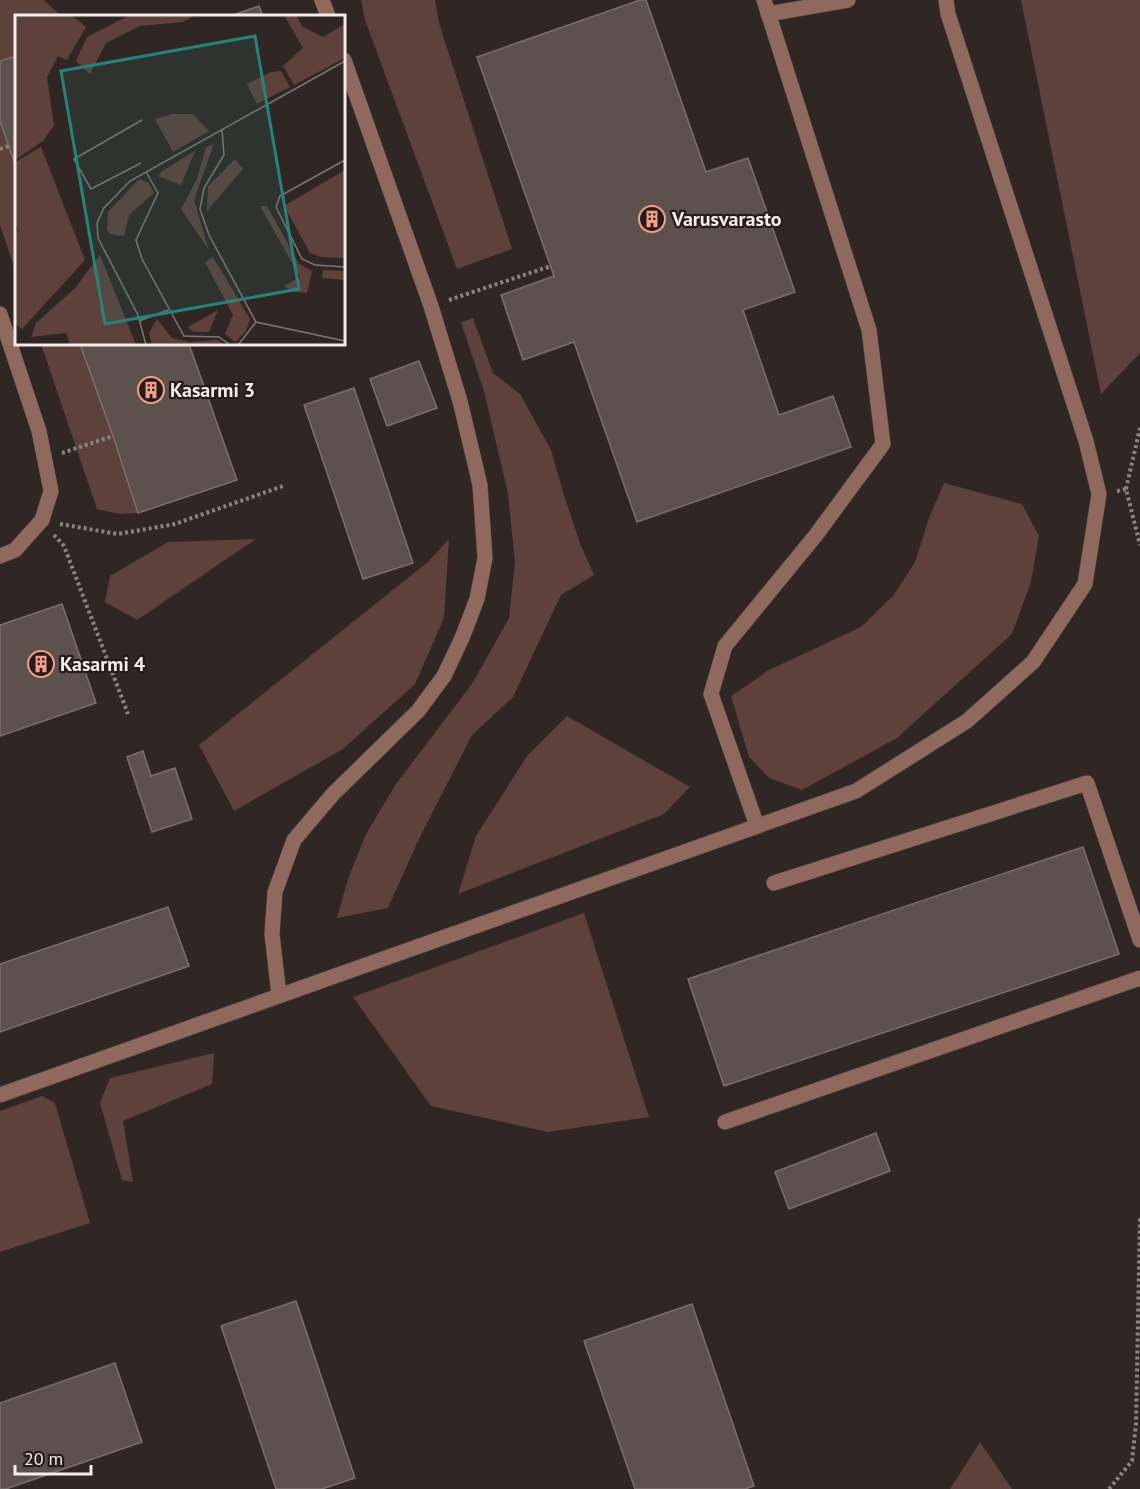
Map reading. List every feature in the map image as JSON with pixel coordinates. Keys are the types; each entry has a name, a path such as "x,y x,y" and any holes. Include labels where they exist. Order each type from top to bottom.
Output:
{"lane":[{"path":"322,0 328,15"},
{"path":"757,826 711,694 726,646 816,535 883,444 868,330 766,7 848,0"},
{"path":"0,1095 856,791 968,722 1033,662 1085,584 1099,494 1086,441 948,14 946,0"},
{"path":"279,995 272,934 275,892 294,840 333,794 418,711 444,676 477,599 485,558 480,485 460,401 431,306 345,63"},
{"path":"0,314 39,431 51,491 42,520 15,550 0,556"},
{"path":"774,883 1087,783 1140,940"},
{"path":"725,1122 1140,978"}],"path":[{"path":"0,149 9,146"},
{"path":"431,306 551,266"},
{"path":"1140,428 1126,489 1140,545"},
{"path":"44,459 113,436"},
{"path":"42,520 118,534 175,524 283,486"},
{"path":"1099,494 1126,489"},
{"path":"42,520 64,546 129,714"},
{"path":"1108,1489 1132,1461 1138,1423 1140,1217"}],"shaded area":[{"path":"0,0 44,0 60,15 15,15 15,56 0,61"},
{"path":"361,0 435,0 439,23 512,249 457,269 365,20"},
{"path":"1021,0 1140,0 1140,353 1101,394"},
{"path":"0,121 15,164 15,270 0,225"},
{"path":"473,318 493,373 520,394 551,450 580,543 594,575 561,595 513,697 472,735 419,839 388,908 337,918 348,879 366,834 396,784 472,684 509,618 515,562 508,494 484,391 461,322"},
{"path":"41,345 80,345 138,513 120,514 97,509"},
{"path":"944,483 1022,504 1039,536 1031,582 1012,634 897,738 802,790 769,778 749,757 731,696 769,670 861,627 894,595 915,562 929,518"},
{"path":"256,539 137,620 105,602 110,576 168,542"},
{"path":"449,539 444,618 415,684 343,749 234,811 199,745 429,561"},
{"path":"567,716 690,787 664,814 458,894 476,836 527,756"},
{"path":"584,913 649,1117 548,1132 431,1106 353,997"},
{"path":"214,1053 212,1084 123,1121 133,1182 122,1180 100,1103 110,1078"},
{"path":"42,1096 55,1103 90,1223 0,1252 0,1111"},
{"path":"980,1442 1012,1489 950,1489"}],"building":[{"name":"Varusvarasto","path":"640,0 646,0 706,172 748,158 795,292 743,310 779,415 833,396 851,447 637,522 574,342 523,360 501,295 554,276 477,57"},
{"path":"259,6 263,15 233,15"},
{"path":"15,56 15,164 0,121 0,61"},
{"name":"Kasarmi 3","path":"80,345 189,345 237,480 138,513"},
{"path":"419,361 437,408 387,426 370,379"},
{"path":"354,388 413,563 363,579 304,405"},
{"name":"Kasarmi 4","path":"62,604 96,703 0,736 0,625"},
{"path":"143,751 151,776 175,768 192,819 152,832 127,757"},
{"path":"1083,847 1119,954 724,1086 688,979"},
{"path":"168,907 189,966 0,1032 0,964"},
{"path":"876,1133 890,1171 789,1209 775,1172"},
{"path":"296,1301 355,1478 322,1489 276,1489 221,1326"},
{"path":"692,1304 754,1486 745,1489 635,1489 584,1341"},
{"path":"115,1363 142,1442 6,1489 0,1489 0,1403"}],"place":[{"name":"Varusvarasto","path":"652,219"},
{"name":"Kasarmi 3","path":"151,390"},
{"name":"Kasarmi 4","path":"41,664"}]}
